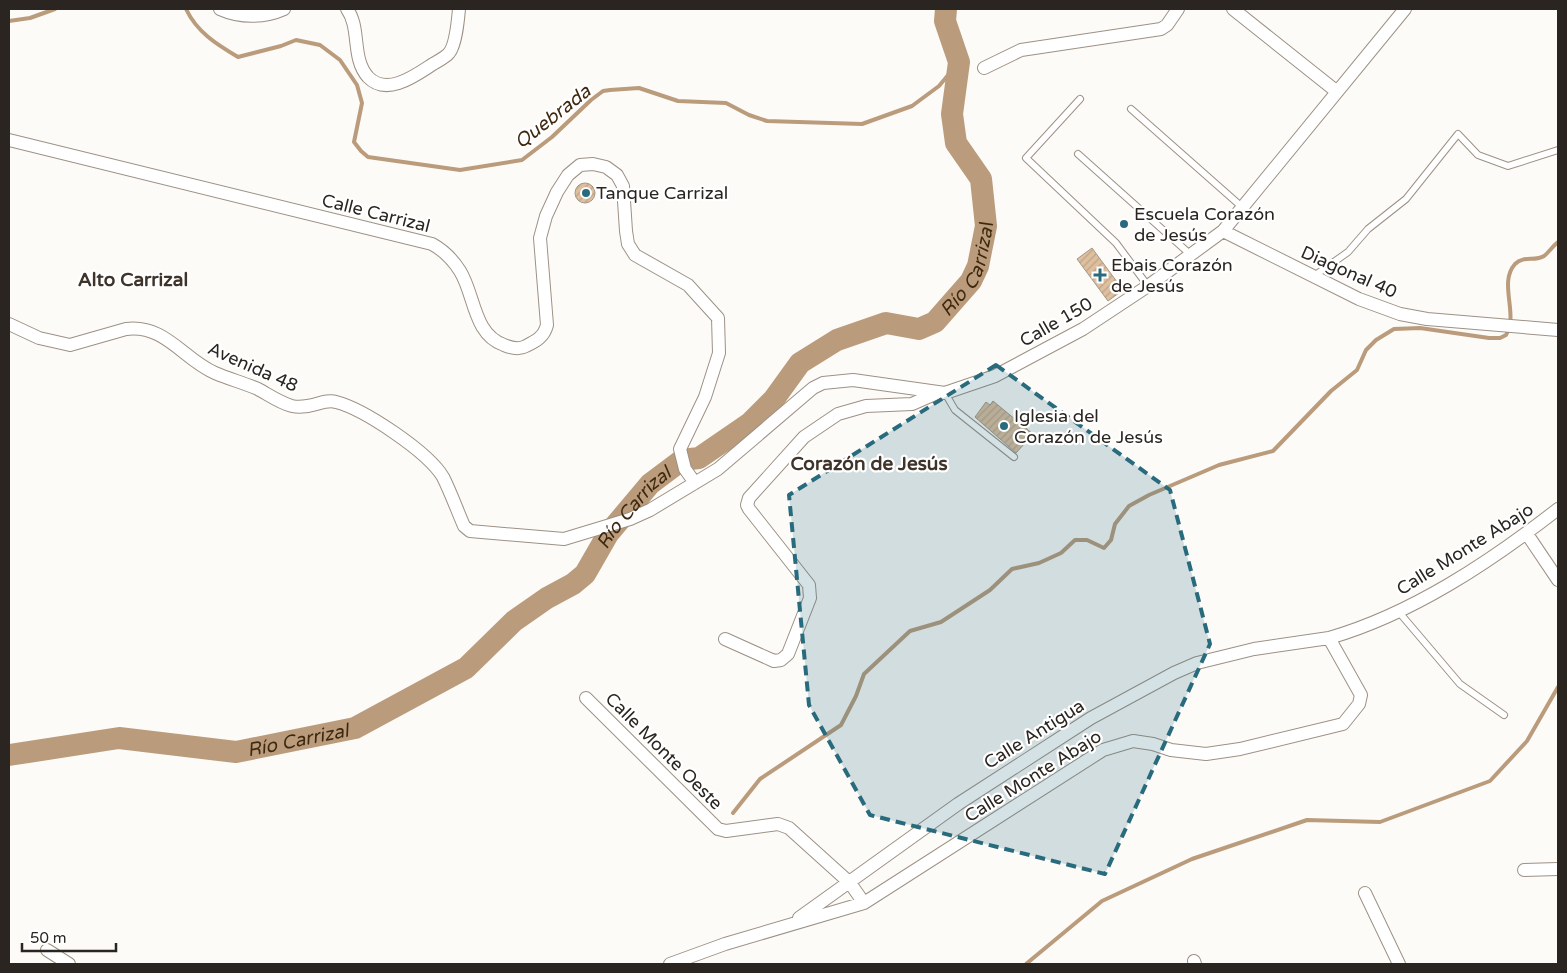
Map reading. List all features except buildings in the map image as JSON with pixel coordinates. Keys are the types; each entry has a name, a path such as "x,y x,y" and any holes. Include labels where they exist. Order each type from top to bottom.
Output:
{"street":[{"path":"220,9 229,13 254,17 284,9"},
{"path":"347,9 353,17 360,64 368,77 379,84 398,84 450,53 458,28 459,9"},
{"path":"984,68 1020,50 1161,29 1167,25 1178,9"},
{"path":"1233,9 1336,91"},
{"name":"Calle 150","path":"695,483 718,469 813,388 822,383 853,380 941,393 996,376 1083,329 1148,286 1223,230 1405,9"},
{"name":"Calle Carrizal","path":"9,140 432,244 441,249 460,272 480,324 488,336 498,343 522,348 536,341 545,333 547,325 540,238 546,216 557,192 568,175 580,165 592,164 606,168 617,175 623,186 628,244 635,255 688,285 718,318 719,353 704,397 680,449 682,460 695,483"},
{"name":"Diagonal 40","path":"1223,230 1359,299 1400,314 1427,319 1558,330"},
{"name":"Avenida 48","path":"9,324 16,330 39,338 70,345 126,329 145,329 158,332 214,372 242,382 286,404 308,407 328,400 337,402 376,421 405,440 426,459 442,476 464,526 470,531 564,539 630,519 650,510 695,483"},
{"path":"725,639 774,662 781,660 788,654 810,598 809,585 749,510 747,505 749,498 804,437 838,414 866,406 912,404 941,393"},
{"name":"Calle Monte Abajo","path":"670,964 725,944 864,903 1103,750 1118,744 1133,741 1153,744 1171,750 1206,754 1240,750 1343,724 1359,704 1360,695 1329,638 1398,611 1457,579 1527,534 1558,509"},
{"path":"1527,534 1558,580"},
{"name":"Calle Antigua","path":"789,925 974,793 1091,718 1174,673 1197,664 1254,650 1329,638"},
{"name":"Calle Monte Oeste","path":"586,698 718,829 726,831 778,824 789,828 850,883 864,903"},
{"path":"1524,870 1558,869"},
{"path":"1365,893 1399,964"},
{"path":"47,950 69,964"}],"lane":[{"path":"1080,99 1026,158 1116,243 1148,286"},
{"path":"1131,110 1242,207"},
{"path":"1313,276 1348,252 1368,229 1406,199 1458,134 1478,154 1508,166 1558,150"},
{"path":"1078,154 1191,255"},
{"path":"941,393 955,410 1014,457"},
{"path":"1398,611 1460,684 1504,715"}],"highlighted area":[{"path":"996,365 1170,490 1210,644 1105,874 870,815 809,705 789,495"}],"waterway":[{"name":"Quebrada","path":"9,21 30,18 55,9"},
{"name":"Quebrada","path":"186,9 201,31 238,57 281,46 296,40 320,45 340,60 357,85 362,103 354,142 361,151 368,157 460,170 522,160 552,137 603,91 639,88 678,101 726,103 749,115 767,121 862,124 912,106 939,86 959,62"},
{"name":"Río Carrizal","path":"9,755 119,738 236,752 355,728 466,668 514,621 547,598 573,584 585,574 608,534 650,484 682,460 699,458 750,423 774,399 800,363 837,340 886,323 919,329 935,322 971,281 978,266 986,226 981,179 956,143 952,114 959,62 945,21 946,9"},
{"path":"733,813 760,779 841,725 856,696 864,674 910,631 941,622 990,590 1012,569 1039,563 1061,553 1075,540 1087,540 1104,548 1111,540 1115,524 1129,506 1149,495 1219,465 1273,451 1331,391 1357,370 1366,350 1376,340 1394,329 1420,328 1489,338 1500,338 1506,335 1510,318 1508,289 1510,272 1518,261 1541,258 1558,242"},
{"path":"1026,964 1102,901 1192,859 1307,820 1380,822 1490,781 1527,741 1558,687"}],"place":[{"name":"Tanque Carrizal","path":"586,193"},
{"name":"Escuela Corazón de Jesús","path":"1124,224"},
{"name":"Ebais Corazón de Jesús","path":"1100,275"},
{"name":"Iglesia del Corazón de Jesús","path":"1004,426"}],"district":[{"name":"Alto Carrizal","path":"133,279"},
{"name":"Corazón de Jesús","path":"869,463"}]}
